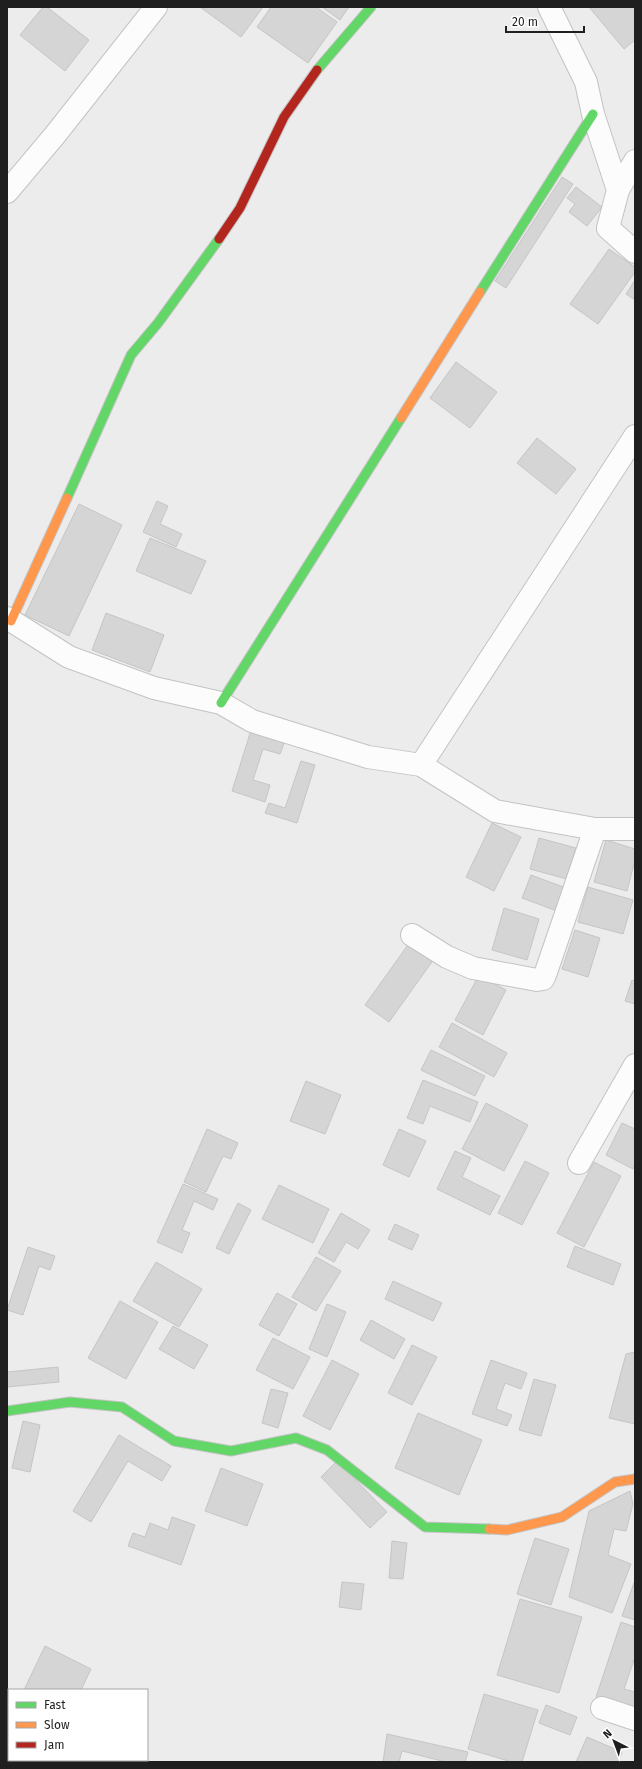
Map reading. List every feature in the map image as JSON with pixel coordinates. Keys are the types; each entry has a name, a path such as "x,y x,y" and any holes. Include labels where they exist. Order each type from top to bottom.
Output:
{"street":[{"path":"7,192 156,7"},
{"path":"371,7 302,91 284,117 242,205 233,220 158,323 131,355 9,619 70,657 154,688 221,703 252,721 368,758 422,765 495,811 595,829 635,829"},
{"path":"549,7 586,82 593,114 618,190"},
{"path":"221,703 593,114"},
{"path":"635,161 618,190 608,228 635,252"},
{"path":"422,765 635,436"},
{"path":"412,935 447,957 474,968 537,980 542,979 545,975 595,829"},
{"path":"579,1163 635,1065"},
{"path":"7,1411 70,1402 122,1407 174,1441 231,1451 296,1438 327,1450 425,1527 472,1527 507,1530 562,1517 615,1482 635,1479"},
{"path":"602,1708 635,1720"}],"building":[{"path":"43,7 47,7 89,40 65,71 20,35"},
{"path":"200,7 263,7 241,37"},
{"path":"271,7 316,7 337,22 308,63 257,27"},
{"path":"322,7 349,7 340,20"},
{"path":"589,7 635,7 635,40 624,49"},
{"path":"562,177 573,184 506,288 495,281"},
{"path":"576,187 602,207 587,226 569,212 575,204 567,198"},
{"path":"609,249 635,267 635,272 598,324 570,304"},
{"path":"635,280 635,300 626,294"},
{"path":"456,362 497,392 470,428 430,398"},
{"path":"537,438 576,469 556,494 517,463"},
{"path":"157,501 168,506 160,524 182,534 176,547 143,532"},
{"path":"79,504 122,525 69,636 25,615"},
{"path":"150,538 206,561 191,594 136,571"},
{"path":"106,613 164,635 150,672 92,650"},
{"path":"252,727 286,738 280,754 263,749 253,780 270,785 265,802 232,791"},
{"path":"301,761 315,765 297,823 265,813 269,803 285,808"},
{"path":"492,823 521,837 494,891 466,877"},
{"path":"539,838 576,848 567,879 530,869"},
{"path":"606,840 635,849 635,860 627,891 594,882"},
{"path":"531,875 566,888 557,911 522,898"},
{"path":"588,887 633,900 623,934 578,922"},
{"path":"504,908 539,919 527,960 492,950"},
{"path":"575,930 600,938 588,977 562,969"},
{"path":"410,942 434,959 389,1022 365,1005"},
{"path":"479,975 506,990 483,1035 455,1020"},
{"path":"632,980 635,981 635,1004 625,1001"},
{"path":"452,1023 507,1053 494,1077 439,1047"},
{"path":"431,1050 485,1076 475,1096 421,1070"},
{"path":"423,1080 478,1102 470,1122 430,1106 423,1124 407,1118"},
{"path":"306,1081 341,1095 325,1134 290,1121"},
{"path":"486,1103 528,1125 504,1171 462,1149"},
{"path":"622,1123 635,1129 635,1164 633,1169 606,1155"},
{"path":"207,1129 238,1143 231,1159 223,1156 206,1192 184,1182"},
{"path":"399,1129 426,1141 409,1177 383,1165"},
{"path":"455,1151 471,1158 462,1177 500,1196 490,1215 437,1189"},
{"path":"525,1161 549,1173 522,1225 498,1213"},
{"path":"594,1162 621,1176 584,1247 557,1233"},
{"path":"183,1184 218,1199 213,1210 194,1201 182,1230 190,1233 182,1253 157,1242"},
{"path":"279,1185 329,1209 313,1243 262,1219"},
{"path":"238,1203 251,1210 229,1254 216,1248"},
{"path":"341,1213 370,1230 358,1249 346,1242 334,1262 318,1253"},
{"path":"395,1224 419,1235 412,1250 388,1239"},
{"path":"575,1246 621,1264 613,1285 567,1267"},
{"path":"28,1247 55,1256 50,1270 39,1266 23,1315 7,1310"},
{"path":"316,1257 341,1271 316,1311 292,1297"},
{"path":"156,1262 202,1289 179,1327 133,1301"},
{"path":"393,1281 442,1303 433,1321 385,1299"},
{"path":"277,1293 297,1304 279,1336 259,1325"},
{"path":"120,1301 158,1322 126,1379 88,1358"},
{"path":"327,1304 346,1312 327,1357 309,1349"},
{"path":"371,1320 405,1339 394,1359 360,1340"},
{"path":"173,1326 208,1345 194,1369 159,1349"},
{"path":"273,1338 310,1357 293,1389 256,1370"},
{"path":"412,1345 437,1357 412,1405 388,1393"},
{"path":"635,1352 635,1424 609,1418 626,1354"},
{"path":"332,1360 359,1374 330,1430 303,1416"},
{"path":"491,1360 527,1373 521,1389 505,1383 496,1409 512,1415 507,1426 472,1414"},
{"path":"58,1367 59,1382 7,1387 7,1372"},
{"path":"534,1379 556,1385 541,1436 519,1430"},
{"path":"271,1389 288,1393 278,1428 262,1423"},
{"path":"418,1413 482,1440 459,1495 395,1468"},
{"path":"23,1421 40,1425 30,1472 12,1468"},
{"path":"119,1435 171,1466 162,1481 128,1461 91,1522 73,1511"},
{"path":"337,1461 387,1512 370,1528 321,1477"},
{"path":"221,1468 263,1484 247,1526 205,1511"},
{"path":"630,1491 633,1504 626,1531 614,1529 608,1555 631,1564 612,1613 569,1597 589,1511"},
{"path":"172,1517 195,1525 181,1565 128,1546 133,1533 145,1537 150,1523 168,1530"},
{"path":"535,1538 569,1549 551,1605 517,1594"},
{"path":"392,1541 407,1543 403,1579 389,1578"},
{"path":"635,1580 635,1620 622,1616"},
{"path":"342,1582 364,1584 361,1610 339,1607"},
{"path":"520,1599 582,1617 559,1693 497,1675"},
{"path":"621,1622 635,1627 635,1657 624,1689 635,1692 635,1710 596,1697"},
{"path":"45,1646 91,1669 81,1689 24,1689"},
{"path":"484,1694 538,1710 522,1762 512,1762 468,1749"},
{"path":"546,1705 577,1717 570,1735 539,1723"},
{"path":"7,1715 8,1715 8,1738"},
{"path":"387,1734 468,1752 465,1762 446,1762 402,1751 399,1762 383,1762"},
{"path":"587,1737 622,1752 618,1762 576,1762"}],"traffic: fast":[{"path":"317,70 371,7"},
{"path":"480,292 593,114"},
{"path":"67,498 131,355 158,323 219,239"},
{"path":"221,703 401,418"},
{"path":"7,1411 70,1402 122,1407 174,1441 231,1451 296,1438 327,1450 425,1527 489,1529"}],"traffic: slow":[{"path":"401,418 480,292"},
{"path":"11,621 67,498"},
{"path":"489,1529 507,1530 562,1517 615,1482 635,1479"}],"traffic: jam":[{"path":"219,239 240,208 284,117 317,70"}]}
